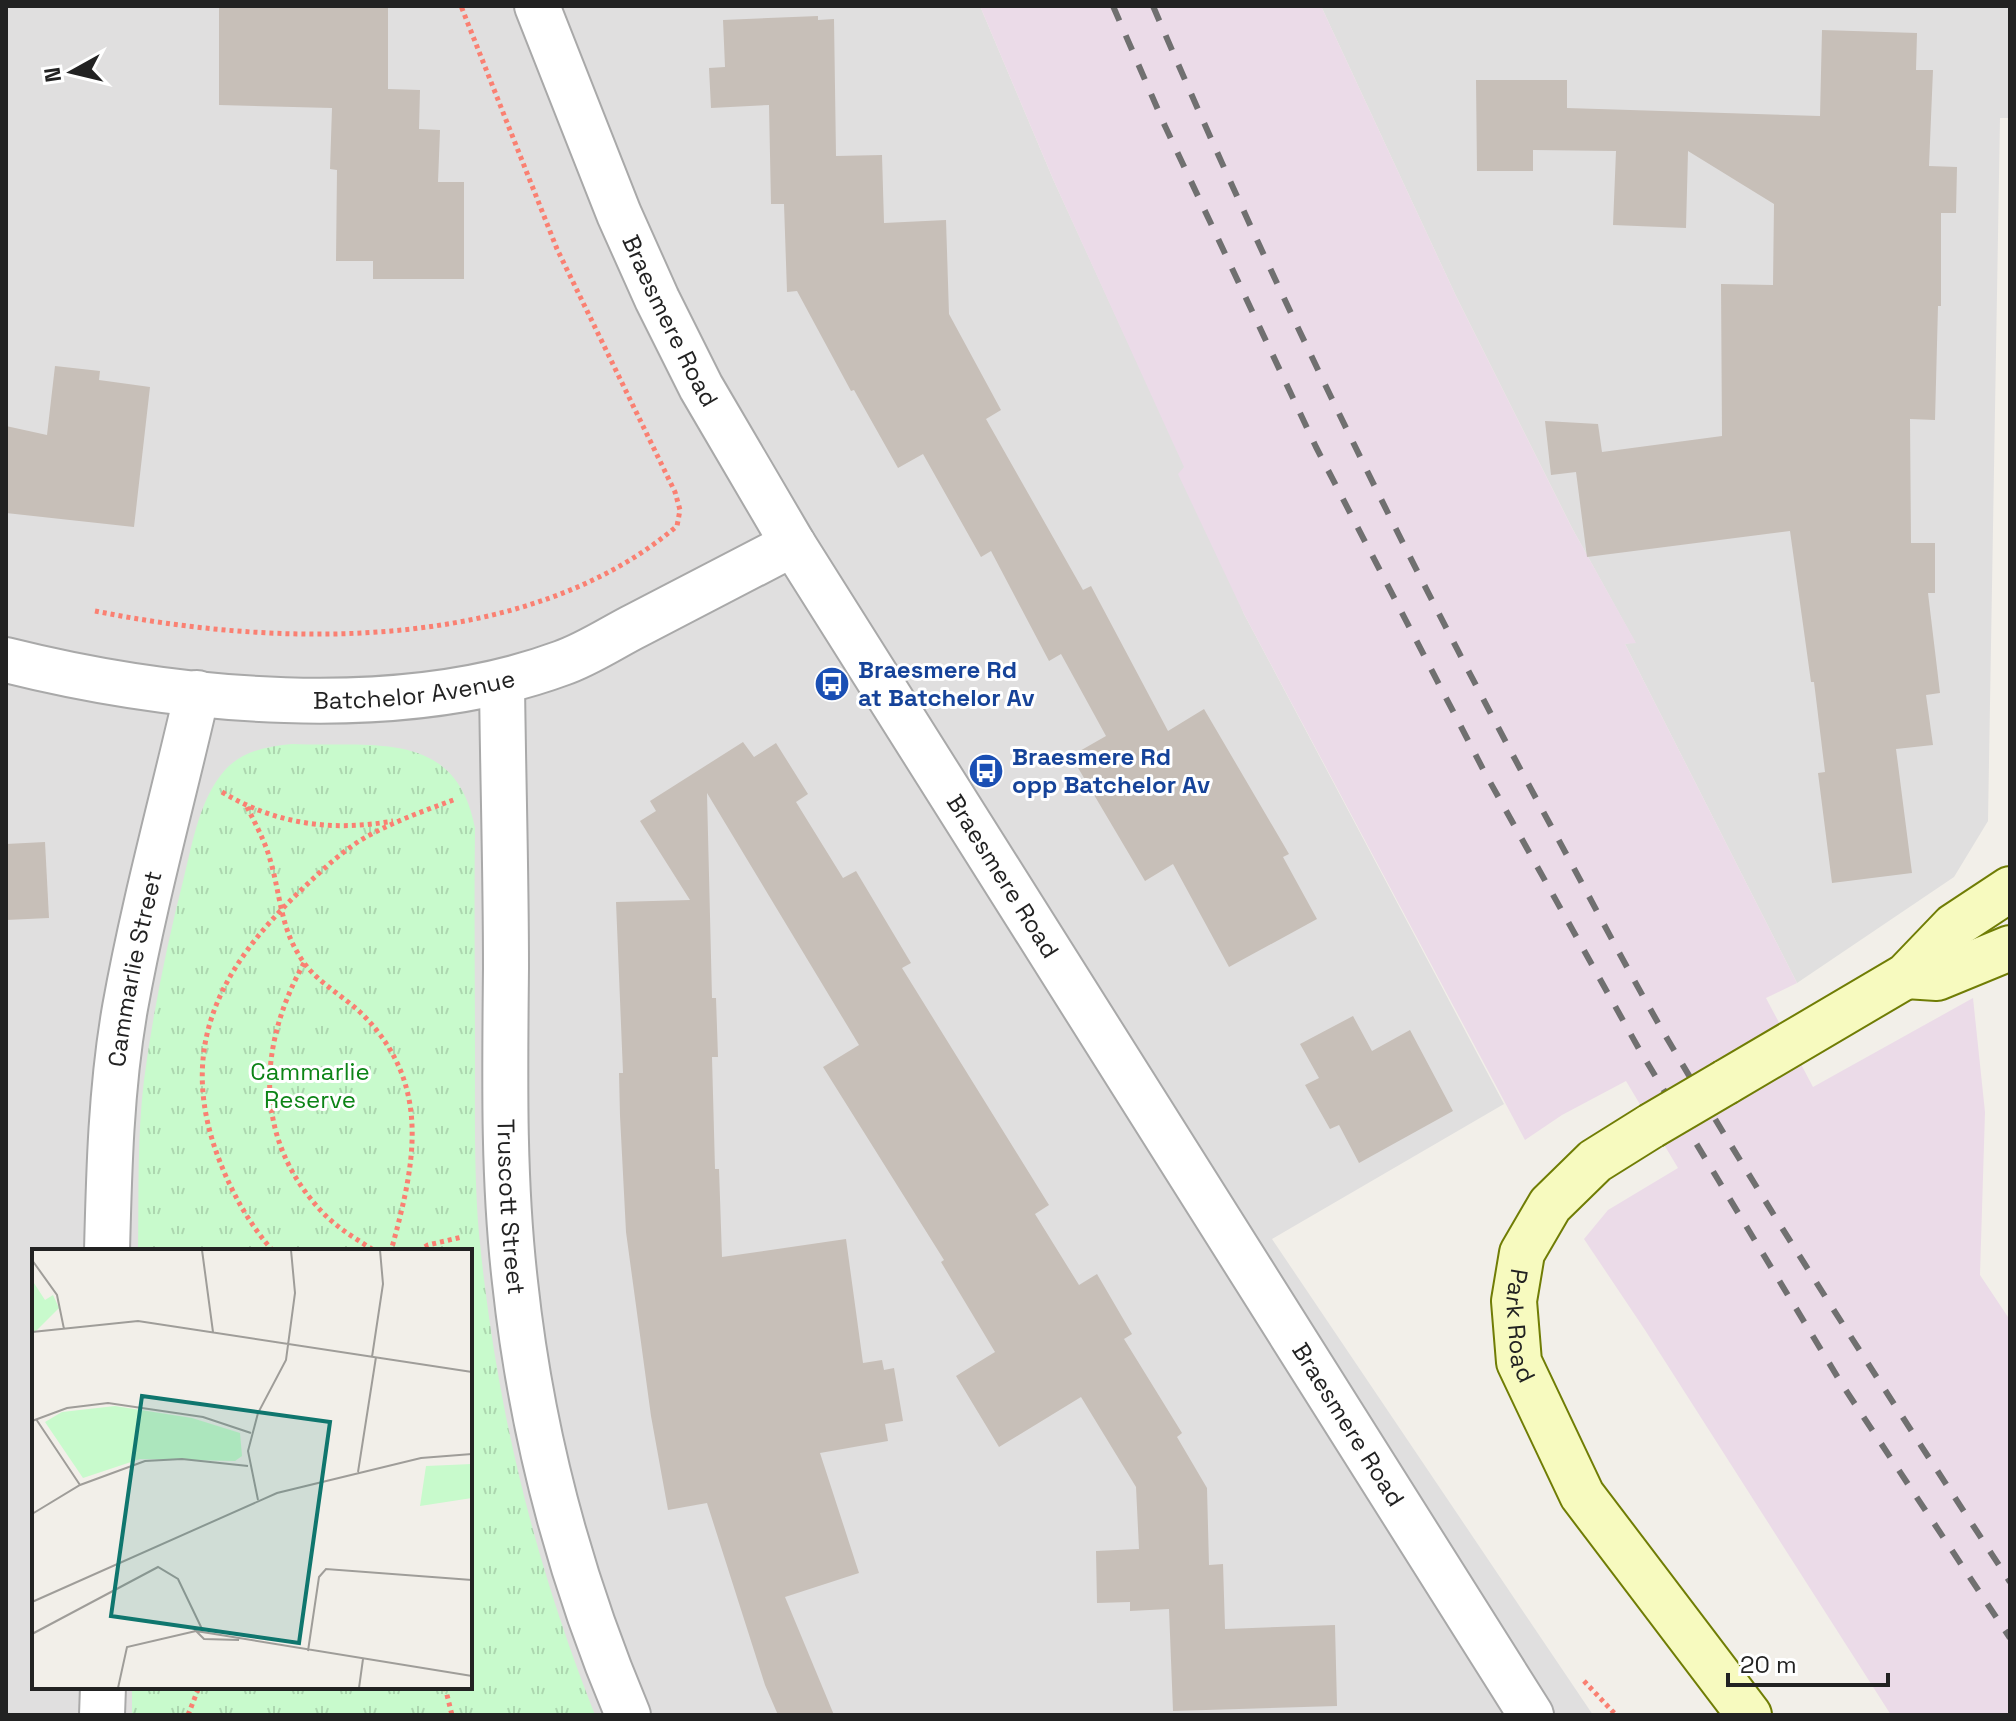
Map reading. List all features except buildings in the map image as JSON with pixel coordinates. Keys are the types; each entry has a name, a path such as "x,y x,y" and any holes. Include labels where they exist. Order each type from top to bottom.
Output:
{"main road":[{"name":"Park Road","path":"1749,1715 1582,1495 1519,1362 1514,1301 1522,1253 1550,1205 1595,1161 1906,976 1954,926 2010,889"},
{"name":"Park Road","path":"1906,976 1937,978 2010,948"}],"street":[{"name":"Braesmere Road","path":"537,6 614,200 657,299 701,387 793,544 1531,1715"},
{"name":"Batchelor Avenue","path":"6,660 83,679 197,693 360,700 414,697 502,683 566,662 793,544"},
{"name":"Truscott Street","path":"502,683 505,1096 515,1284 540,1439 562,1526 586,1606 628,1715"},
{"name":"Cammarlie Street","path":"107,1249 111,1144 125,1011 142,923 197,693"},
{"path":"102,1715 103,1689"}],"path":[{"path":"95,611 168,623 264,631 359,634 446,625 559,596 629,563 677,526 680,510 675,492 557,249 461,6"},
{"path":"180,767 247,807 285,820 312,824 371,825 398,821"},
{"path":"272,1249 241,1207 214,1146 202,1099 201,1065 206,1034 219,1000 236,966 266,926 341,855 364,838 398,821 503,778"},
{"path":"247,807 271,863 288,936 313,974 351,1003 369,1022 388,1048 401,1074 414,1128 404,1202 392,1249"},
{"path":"304,963 293,982 273,1040 268,1065 272,1116 292,1171 308,1195 326,1216 372,1249"},
{"path":"1584,1681 1616,1715"},
{"path":"188,1715 198,1689"},
{"path":"446,1689 452,1715"}],"shaded area":[{"path":"6,6 980,6 1053,179 1185,467 1244,614 1504,1104 1272,1239 1593,1715 6,1715"},
{"path":"980,6 1321,6 1456,296 1572,528 1636,643 1625,644 1797,983 1766,998 1813,1087 1973,998 1985,1112 1980,1275 2010,1320 2010,1715 1891,1715 1584,1239 1608,1210 1678,1168 1626,1081 1562,1115 1525,1140 1244,614 1178,474 1184,467 1053,179"},
{"path":"1321,6 2010,6 2010,118 2000,118 1988,821 1954,877 1797,983 1625,644 1635,642 1572,528 1456,296"}],"green space":[{"name":"Cammarlie Reserve","path":"274,746 379,746 406,750 429,758 449,773 465,796 475,828 476,1168 486,1297 507,1419 535,1538 595,1715 132,1715 132,1689 472,1689 472,1249 138,1249 139,1144 144,1080 166,953 198,820 209,793 225,770 239,758"}],"railway":[{"path":"1113,6 1165,126 1316,447 1485,773 1639,1049 1843,1386 2010,1638"},
{"path":"1153,6 1245,215 1393,523 1497,726 1623,960 1709,1109 1793,1245 2010,1582"}],"place":[{"name":"Braesmere Rd at Batchelor Av","path":"832,684"},
{"name":"Braesmere Rd opp Batchelor Av","path":"986,771"}]}
